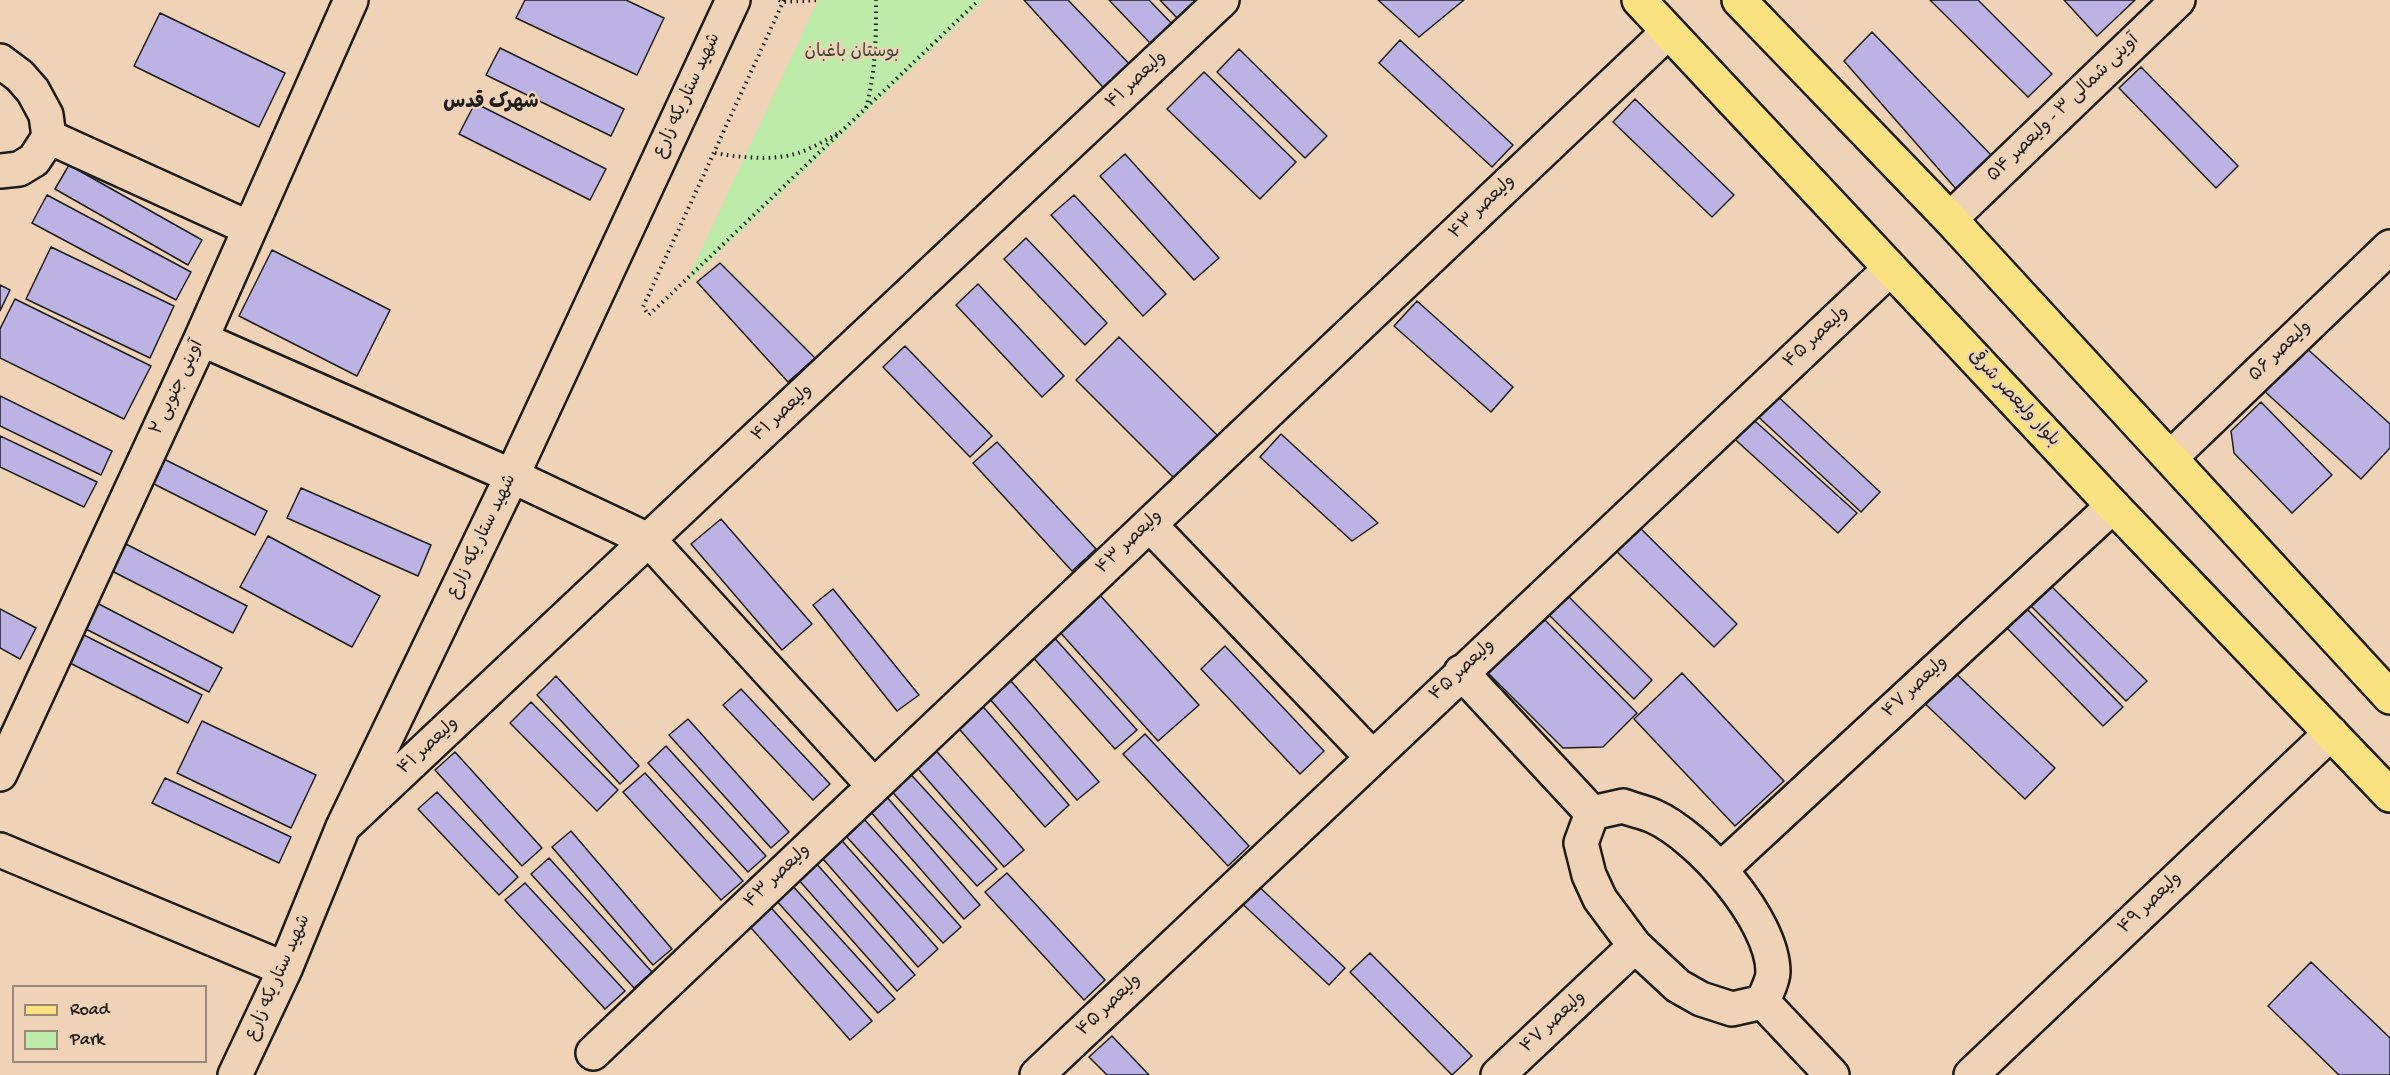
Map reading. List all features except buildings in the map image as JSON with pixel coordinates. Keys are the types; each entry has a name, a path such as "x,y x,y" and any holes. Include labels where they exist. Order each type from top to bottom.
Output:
{"main road":[{"name":"بلوار ولیعصر شرقی","path":"1639,0 2113,506 2390,795"},
{"path":"1739,0 1950,219 2387,688"}],"street":[{"name":"آوینی جنوبی ۲","path":"0,774 201,339 351,0"},
{"name":"شهید ستار یکه زارع","path":"235,1075 285,969 343,827 512,476 733,0"},
{"name":"ولیعصر ۴۱","path":"343,827 650,541 1222,0"},
{"name":"آوینی شمالی ۳ - ولیعصر ۵۴","path":"1950,219 2178,0"},
{"name":"ولیعصر ۴۳","path":"593,1053 1668,32"},
{"path":"0,62 20,76 33,91 46,115 49,136 34,160 19,169 0,171"},
{"path":"49,136 249,228"},
{"name":"ولیعصر ۵۶","path":"2171,458 2390,247"},
{"name":"ولیعصر ۴۵","path":"1037,1075 1890,269"},
{"path":"201,339 512,476 650,541 874,786"},
{"name":"ولیعصر ۴۷","path":"1720,870 2113,506"},
{"path":"1150,525 1372,756"},
{"path":"1461,672 1592,813"},
{"name":"ولیعصر ۴۹","path":"1971,1075 2331,733"},
{"path":"1592,813 1623,806 1654,816 1677,830 1720,870 1755,917 1766,940 1773,972 1763,1002"},
{"path":"1592,813 1581,843 1589,875 1599,899 1635,946 1670,979 1701,999 1732,1009 1763,1002"},
{"path":"0,850 285,969"},
{"name":"ولیعصر ۴۷","path":"1498,1075 1635,946"},
{"path":"1763,1002 1832,1075"}],"path":[{"path":"819,0 782,1 715,153 643,307 649,315 978,0"},
{"path":"866,109 877,55 876,0"},
{"path":"715,153 753,157 788,156 814,147 843,131"}],"green space":[{"name":"بوستان باغبان","path":"818,0 984,0 685,285"}],"district":[{"name":"شهرک قدس","path":"491,104"}]}
